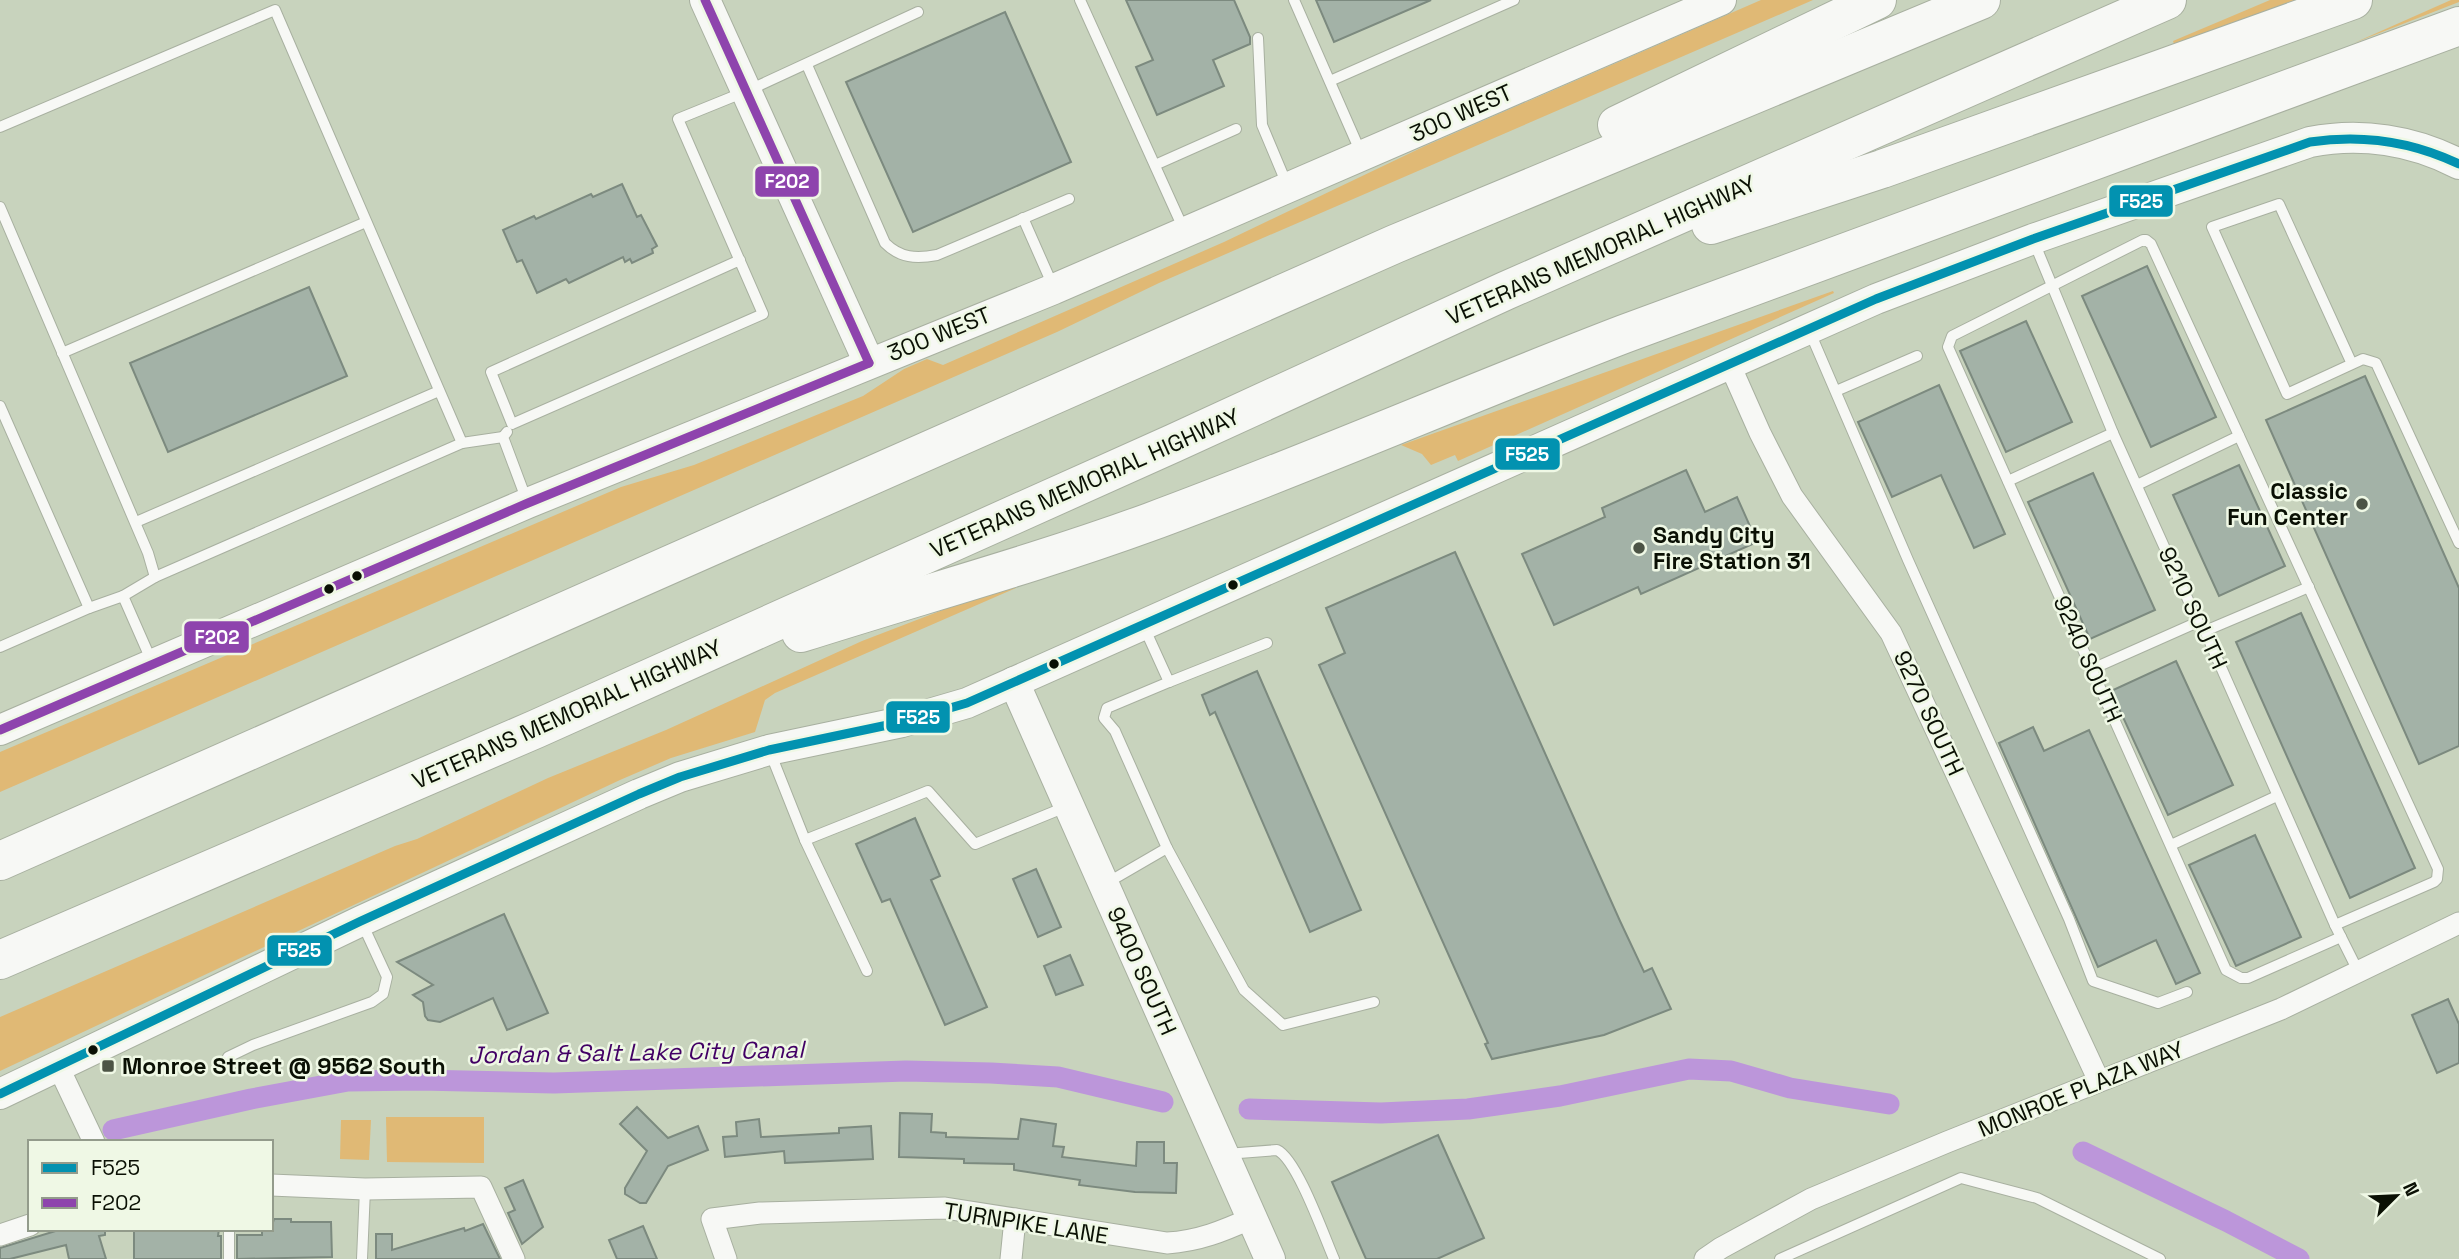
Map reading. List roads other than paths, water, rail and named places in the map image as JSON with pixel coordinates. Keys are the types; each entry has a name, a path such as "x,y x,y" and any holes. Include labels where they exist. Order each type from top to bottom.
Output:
{"highway":[{"path":"1395,244 1589,139 1877,0"},
{"path":"0,861 1395,244 1981,0"},
{"name":"VETERANS MEMORIAL HIGHWAY","path":"0,960 536,729 1162,449 1506,291 2167,0"},
{"path":"1506,291 1882,169 2353,0"},
{"path":"536,729 751,649 1147,523 1673,315 2459,26"}],"street":[{"path":"705,0 869,363"},
{"name":"300 WEST","path":"0,730 528,503 1054,289 1721,0"},
{"path":"0,1094 361,920 639,794 680,777 769,750 902,722 967,703 1808,328 1933,276 2276,152 2328,138 2379,138 2402,142 2459,164"},
{"name":"9270 SOUTH","path":"1729,363 1792,496 1874,606 1896,643 2099,1081"},
{"name":"9400 SOUTH","path":"1014,682 1270,1259"},
{"name":"MONROE PLAZA WAY","path":"1705,1259 1811,1199 2259,1018 2359,973 2459,923"},
{"path":"58,1066 93,1140"},
{"path":"273,1185 365,1189 481,1187 514,1259"},
{"name":"TURNPIKE LANE","path":"726,1259 712,1219 760,1213 945,1208 1167,1243 1191,1242 1215,1235 1252,1218"},
{"path":"1011,1259 1016,1219"},
{"path":"0,1235 28,1226"}],"lane":[{"path":"1080,0 1186,232"},
{"path":"1294,0 1363,156"},
{"path":"1330,81 1514,0"},
{"path":"0,127 275,10 462,443"},
{"path":"0,647 89,608 124,596 155,577 462,443 503,437 512,424 763,314 678,119 747,92 918,12"},
{"path":"1258,38 1262,125 1288,188"},
{"path":"807,65 885,243 894,252 922,258 937,255 1069,199"},
{"path":"1155,165 1236,129"},
{"path":"2352,364 2279,204 2212,227 2287,394 2363,359 2376,363 2459,543"},
{"path":"0,207 135,522 155,577"},
{"path":"1023,218 1054,289"},
{"path":"62,353 366,222"},
{"name":"9210 SOUTH","path":"2033,239 2113,433 2334,925 2359,973"},
{"path":"2052,286 2143,240 2149,241 2438,869 2434,882 2334,925"},
{"path":"512,424 491,372 740,260"},
{"name":"9240 SOUTH","path":"2052,286 1952,336 1948,342 2008,481 2226,970 2241,978 2248,978 2341,937"},
{"path":"1808,328 2094,981 2158,1003 2187,992"},
{"path":"1836,391 1917,356"},
{"path":"135,522 439,391"},
{"path":"0,406 89,608"},
{"path":"2008,481 2113,433"},
{"path":"2137,485 2239,436"},
{"path":"503,437 528,503"},
{"path":"2092,669 2309,587"},
{"path":"124,596 153,664"},
{"path":"1143,624 1169,682"},
{"path":"1267,642 1108,708 1104,718 1115,731 1167,848 1244,990 1283,1025 1374,1002"},
{"path":"769,750 805,839 867,971"},
{"path":"805,839 928,791 975,844 1069,806"},
{"path":"2171,845 2277,796"},
{"path":"1104,884 1167,848"},
{"path":"228,1056 372,1002 383,994 387,977 361,920"},
{"path":"1223,1154 1277,1150 1283,1153 1294,1169 1335,1259"},
{"path":"1780,1259 1961,1178 2037,1198 2160,1259"},
{"path":"362,1259 365,1189"},
{"path":"229,1231 229,1259"}],"waterway":[{"name":"Jordan & Salt Lake City Canal","path":"1249,1109 1381,1113 1468,1109 1560,1096 1689,1069 1731,1071 1790,1088 1889,1104"},
{"name":"Jordan & Salt Lake City Canal","path":"113,1130 251,1099 348,1081 554,1083 906,1071 991,1073 1058,1077 1163,1102"},
{"name":"Jordan & Salt Lake City Canal","path":"2083,1152 2299,1259"}],"place":[{"name":"Classic Fun Center","path":"2362,504"},
{"name":"Sandy City Fire Station 31","path":"1639,548"},
{"name":"Monroe Street @ 9562 South","path":"108,1066"}]}
